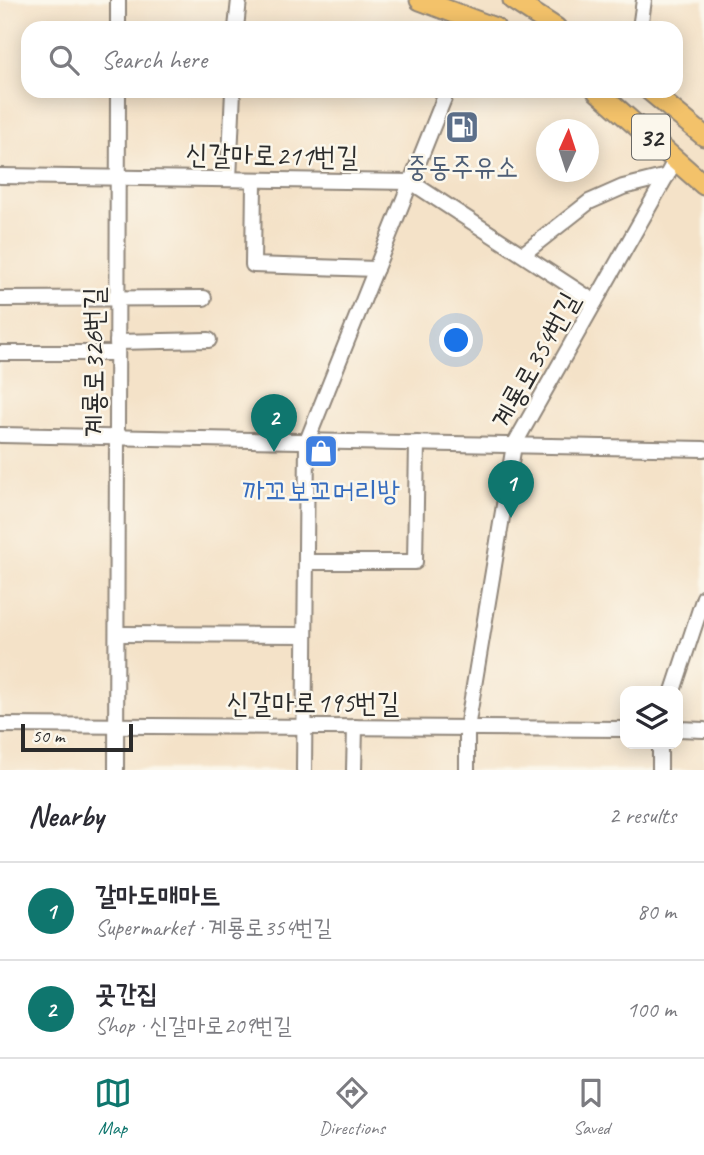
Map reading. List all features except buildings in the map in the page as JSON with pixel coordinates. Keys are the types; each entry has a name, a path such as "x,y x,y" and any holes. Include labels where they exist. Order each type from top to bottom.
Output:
{"main road":[{"path":"420,0 467,21"},
{"path":"513,0 545,21"},
{"name":"32","path":"604,98 672,168 704,185"},
{"name":"32","path":"658,98 704,136"}],"street":[{"path":"118,0 118,21"},
{"path":"237,21 239,0"},
{"path":"641,21 644,0"},
{"name":"계룡로326번길","path":"116,770 118,98"},
{"path":"229,179 233,98"},
{"path":"304,770 307,441 444,98"},
{"path":"523,254 589,202 672,168"},
{"name":"계룡로354번길","path":"467,770 467,728 513,445 672,168"},
{"name":"신갈마로211번길","path":"0,176 411,181"},
{"path":"254,180 253,265 376,269"},
{"path":"411,181 595,302"},
{"path":"0,299 204,298"},
{"path":"0,353 209,340"},
{"path":"0,435 704,449"},
{"path":"306,562 415,562 417,443"},
{"path":"675,686 704,597"},
{"path":"117,634 305,635"},
{"name":"신갈마로195번길","path":"0,724 620,729"},
{"path":"354,770 355,727"},
{"path":"683,730 704,730"},
{"path":"660,749 660,770"}],"place":[{"name":"중동주유소","path":"462,127"},
{"name":"까꼬보꼬머리방","path":"321,451"},
{"name":"곳간집","path":"274,452"},
{"name":"갈마도매마트","path":"511,518"}]}
